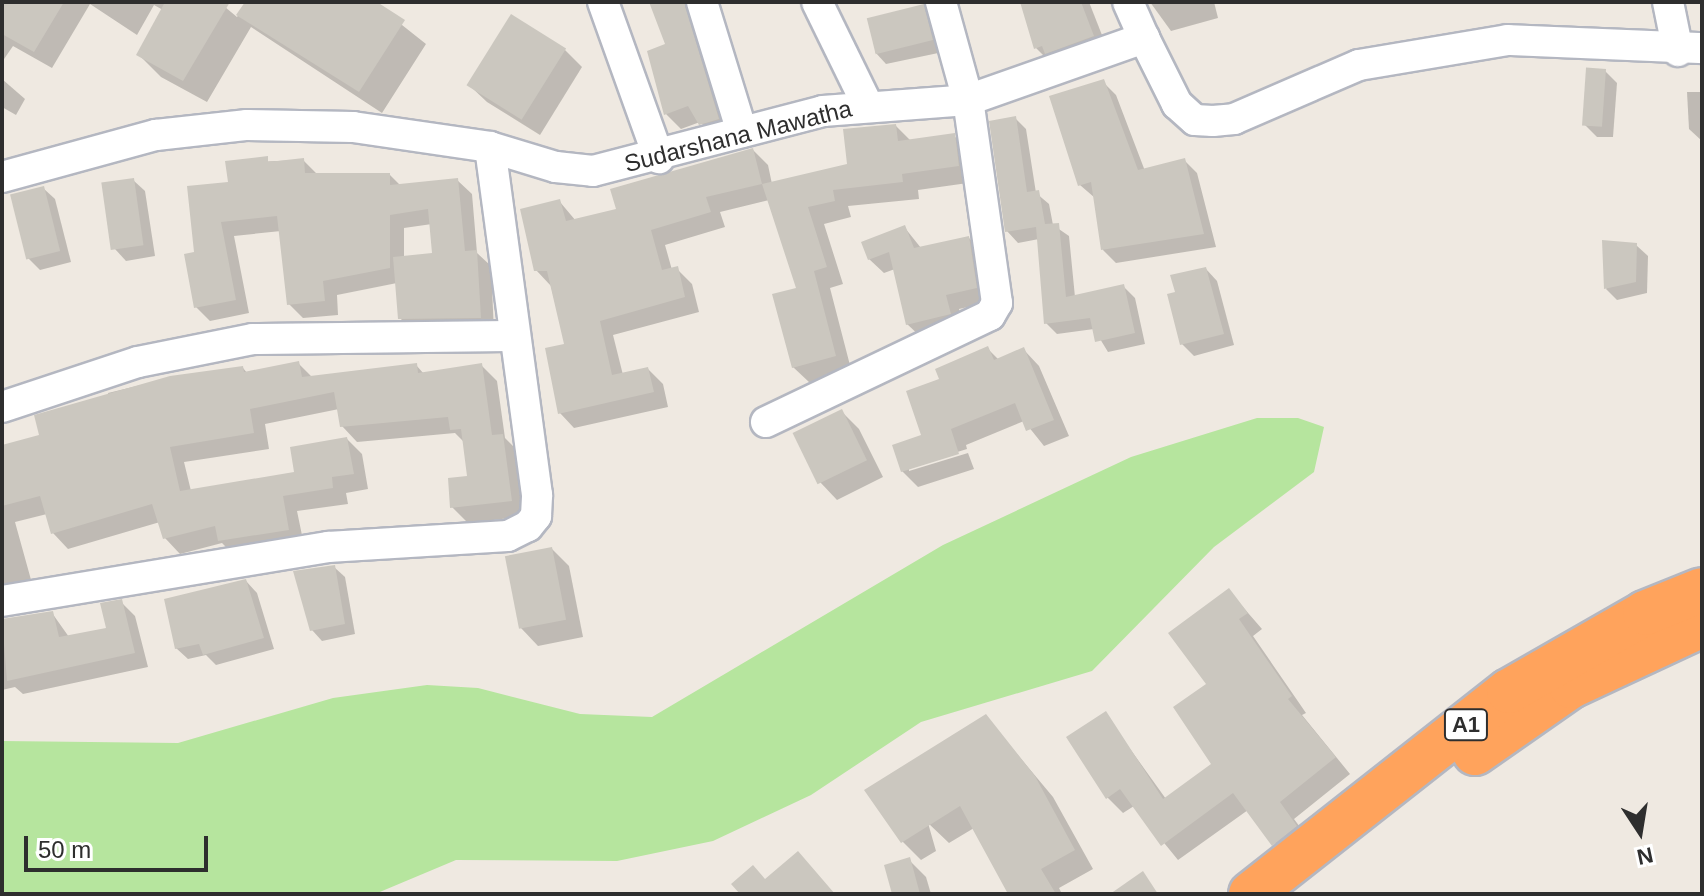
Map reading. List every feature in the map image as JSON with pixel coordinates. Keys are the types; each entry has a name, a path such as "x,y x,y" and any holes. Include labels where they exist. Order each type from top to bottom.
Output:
{"highway":[{"name":"A1","path":"1251,894 1509,691 1645,613 1702,590"},
{"name":"A1","path":"1300,894 1491,741 1559,694 1702,625"}],"street":[{"path":"603,2 659,158"},
{"path":"702,2 742,132"},
{"path":"817,2 867,104"},
{"path":"766,422 990,315 997,303 997,285 968,100 941,2"},
{"path":"1128,2 1177,104 1195,120 1213,121 1234,119 1359,65 1508,40 1690,49 1668,2"},
{"name":"Sudarshana Mawatha","path":"2,177 156,135 247,125 353,127 490,147 556,167 593,171 659,158 742,132 867,104 968,100 1144,38"},
{"path":"2,601 328,547 508,536 528,526 536,516 537,495 490,147"},
{"path":"2,407 138,362 253,339 514,336"}],"green space":[{"path":"1257,418 1298,418 1324,427 1314,472 1214,547 1092,671 921,722 811,795 713,841 617,861 456,860 375,894 2,894 2,741 178,743 333,698 427,685 478,688 580,714 652,717 943,545 1131,457"}],"building":[{"path":"2,2 64,2 34,52 2,34"},
{"path":"165,2 230,2 183,81 136,55"},
{"path":"245,2 377,2 405,20 359,92 236,15"},
{"path":"649,2 684,2 719,119 699,125 688,106 664,115 647,51 665,44"},
{"path":"1020,2 1081,2 1094,36 1045,54 1042,46 1034,49"},
{"path":"924,4 933,40 876,54 867,18"},
{"path":"511,14 566,48 522,120 466,85"},
{"path":"1586,68 1606,69 1602,127 1582,125"},
{"path":"1104,79 1138,170 1185,158 1204,234 1101,250 1091,182 1078,186 1049,96"},
{"path":"1016,116 1027,192 1039,190 1045,224 1059,223 1066,297 1124,284 1135,333 1095,342 1090,318 1044,324 1036,227 1005,232 989,121"},
{"path":"896,124 898,141 955,133 959,166 902,174 903,182 833,190 835,201 808,207 827,267 814,271 836,356 792,368 772,294 796,288 762,184 847,164 843,129"},
{"path":"753,148 762,184 706,197 711,212 651,230 662,270 678,266 685,297 600,321 612,375 648,367 654,392 558,414 545,348 564,344 547,271 534,271 520,209 560,199 566,221 616,209 610,189"},
{"path":"268,156 268,162 304,158 305,173 390,173 390,185 458,178 465,251 477,250 481,318 398,319 393,257 432,253 428,209 390,215 390,268 323,281 325,301 287,305 277,216 221,222 236,300 194,308 184,254 194,252 187,186 228,182 225,161"},
{"path":"134,178 143,245 111,250 101,183"},
{"path":"44,186 60,251 26,259 10,194"},
{"path":"905,225 914,248 969,236 977,288 946,295 951,314 906,325 889,252 868,260 861,242"},
{"path":"1602,240 1637,243 1636,282 1604,289"},
{"path":"1206,267 1224,334 1180,345 1167,294 1175,292 1170,275"},
{"path":"988,346 994,360 1024,347 1054,420 1026,431 1015,403 951,429 959,454 901,472 892,445 921,435 906,391 939,379 935,369"},
{"path":"299,361 302,377 417,363 418,373 482,363 492,435 503,434 512,501 450,508 448,478 467,476 461,429 450,430 448,417 340,427 334,392 250,409 254,433 170,447 180,491 294,472 290,447 347,437 354,474 332,477 333,488 283,496 289,530 218,541 215,526 163,539 152,504 51,534 40,496 2,506 2,445 39,435 34,415 170,376 243,366 244,372"},
{"path":"842,409 867,460 818,484 793,433"},
{"path":"552,547 566,620 519,629 505,556"},
{"path":"335,565 345,624 310,631 293,571"},
{"path":"246,579 264,638 203,655 199,644 175,649 164,599"},
{"path":"1229,588 1248,613 1239,619 1292,696 1288,699 1336,757 1280,802 1297,826 1272,846 1233,793 1161,846 1120,789 1106,799 1066,737 1106,711 1163,799 1211,764 1173,707 1206,684 1168,633"},
{"path":"122,599 135,653 7,681 2,619 53,611 59,637 106,628 100,603"},
{"path":"986,714 1035,776 1075,850 1041,869 1056,894 1008,894 960,806 901,843 864,790"},
{"path":"798,851 835,894 740,894 731,884 753,865 765,879"},
{"path":"910,857 920,894 892,894 884,865"},
{"path":"1143,871 1158,894 1110,894"}]}
